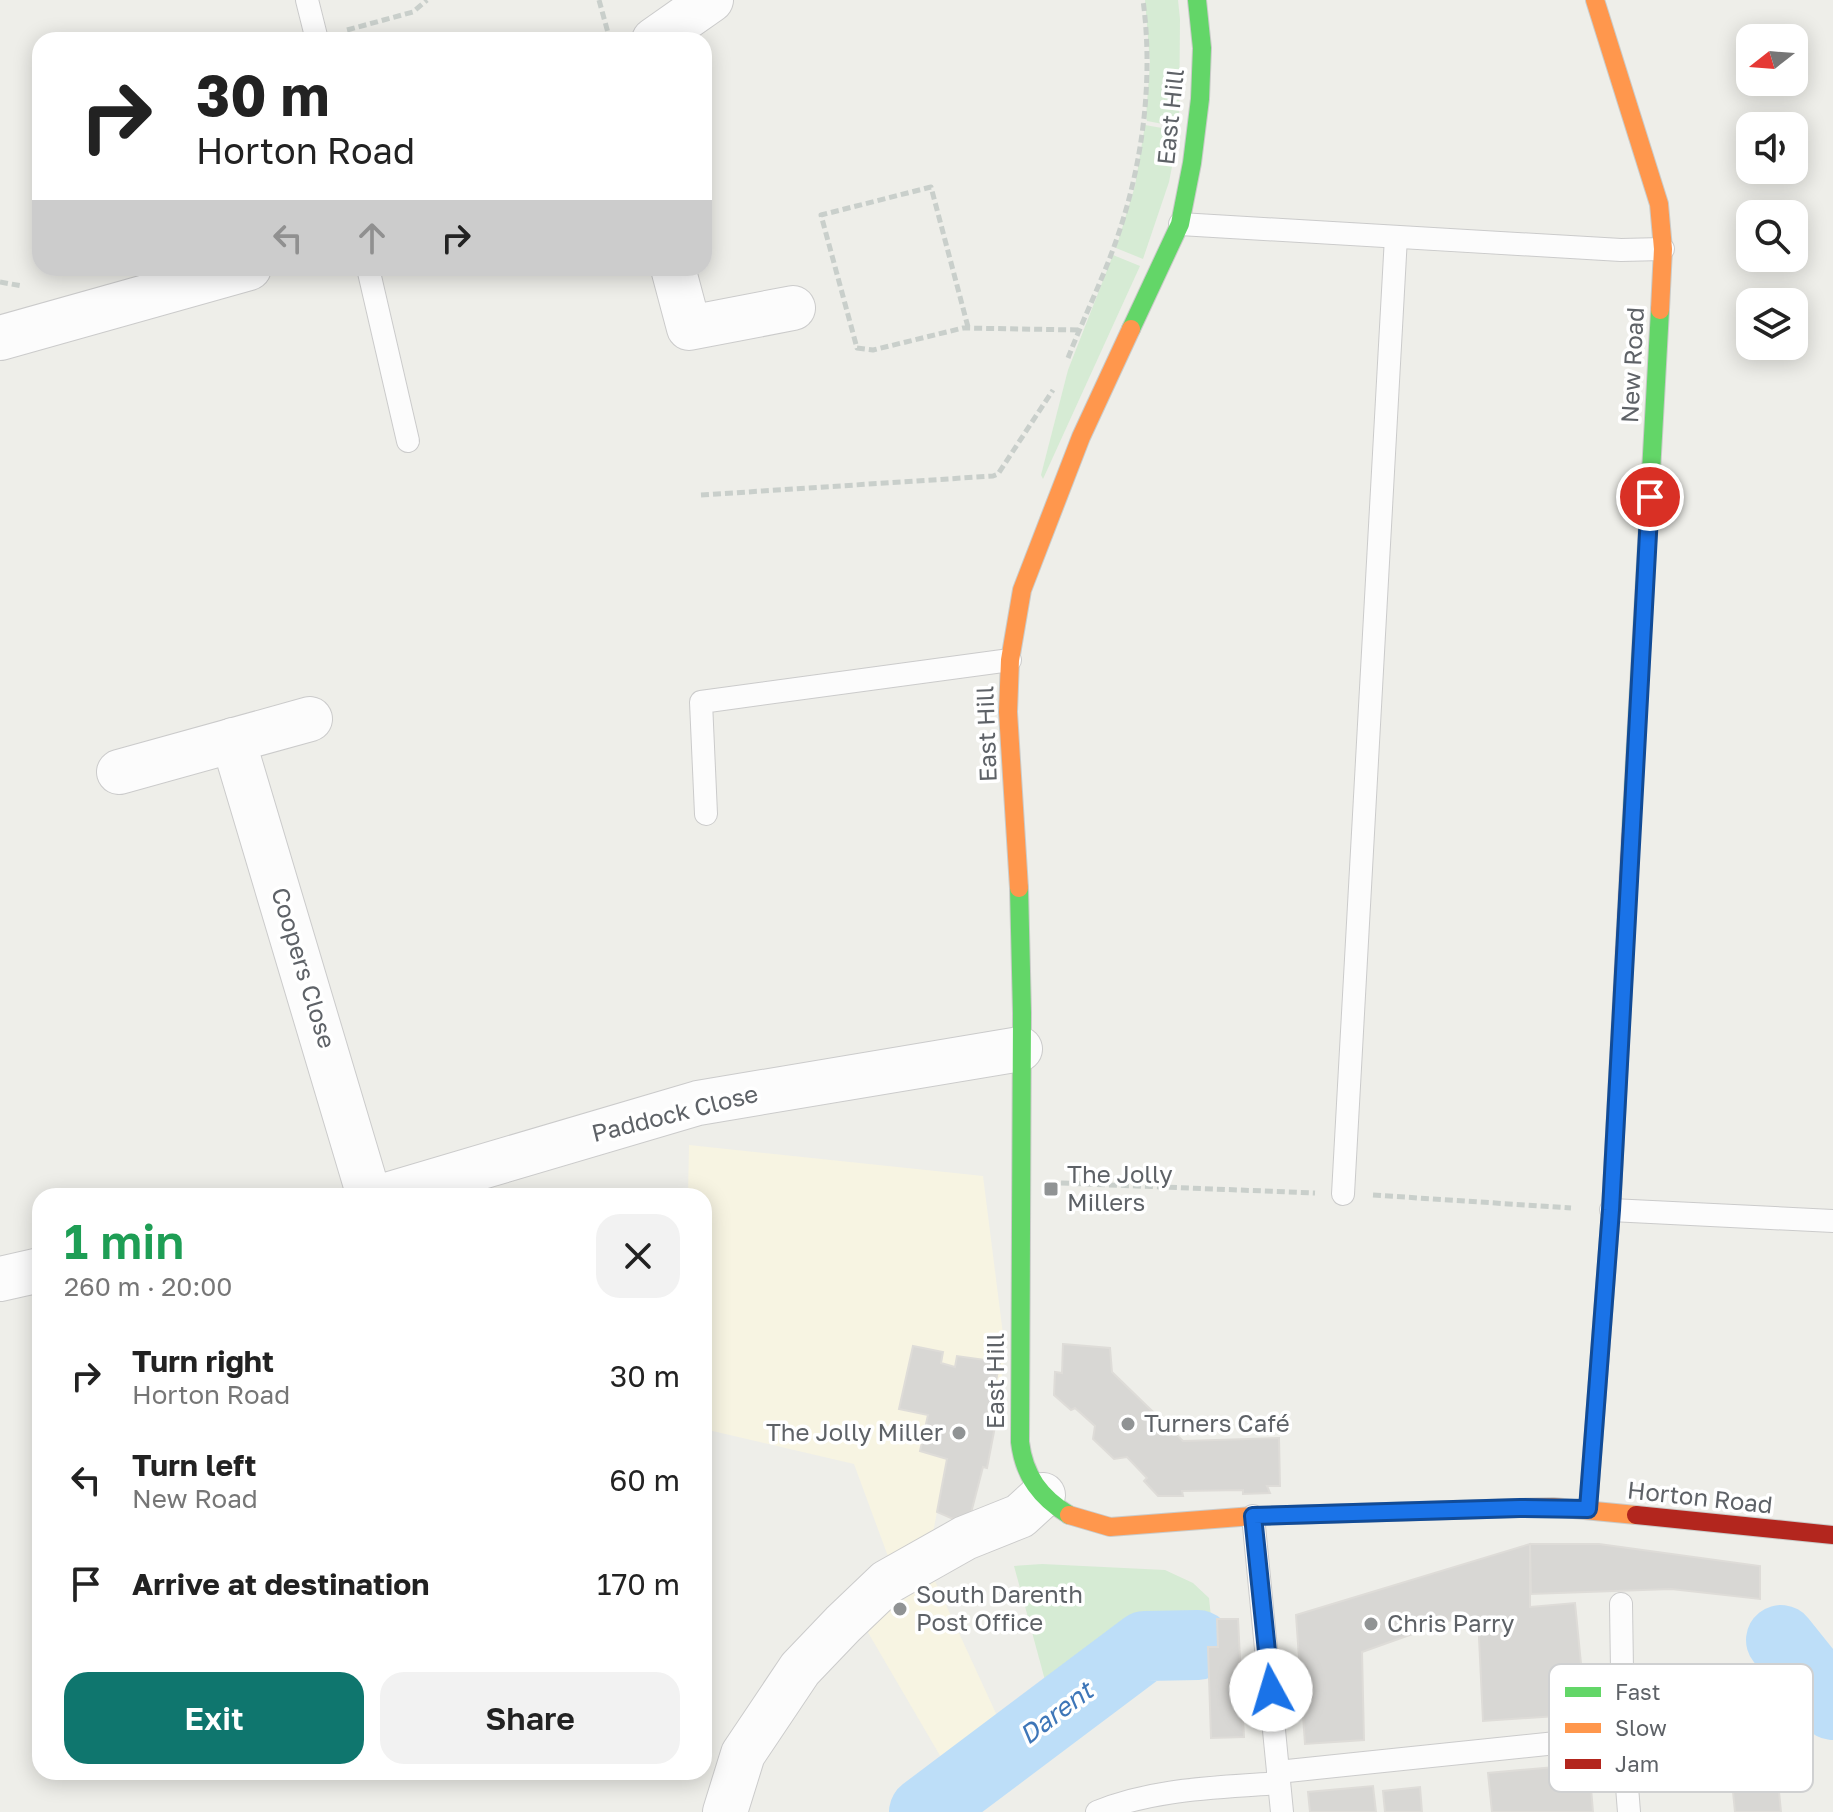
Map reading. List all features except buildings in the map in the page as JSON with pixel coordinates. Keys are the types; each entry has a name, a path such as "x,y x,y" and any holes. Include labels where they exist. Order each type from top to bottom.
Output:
{"street":[{"path":"665,32 711,0"},
{"name":"East Hill","path":"1043,1495 1026,1471 1019,1423 1018,862 1008,712 1010,660 1022,590 1081,437 1180,224 1200,99 1202,48 1197,0"},
{"name":"New Road","path":"1588,1509 1611,1210 1663,249 1659,204 1595,0"},
{"path":"0,338 221,276"},
{"path":"675,276 689,328 793,308"},
{"path":"119,772 310,719"},
{"name":"Coopers Close","path":"233,740 367,1188"},
{"name":"Paddock Close","path":"410,1188 698,1103 1020,1049"},
{"path":"0,1279 32,1272"},
{"path":"725,1812 743,1754 800,1669 843,1624 887,1582 965,1538 1020,1516 1043,1495"},
{"name":"Horton Road","path":"1043,1495 1075,1518 1088,1524 1110,1527 1253,1516 1529,1507 1588,1509 1833,1535"}],"lane":[{"path":"307,0 314,32"},
{"path":"1180,224 1621,250 1663,249"},
{"path":"1343,1194 1396,237"},
{"path":"370,276 408,441"},
{"path":"706,814 701,702 1010,660"},
{"path":"1611,1210 1833,1221"},
{"path":"1253,1516 1282,1812"},
{"path":"1621,1604 1622,1664"},
{"path":"1097,1812 1124,1800 1163,1793 1549,1745"},
{"path":"1627,1792 1629,1812"}],"path":[{"path":"341,32 413,12 427,0"},
{"path":"599,0 608,32"},
{"path":"1063,372 1121,228 1133,182 1147,74 1143,0"},
{"path":"968,327 931,187 821,215 856,347 873,350 968,327 1079,330"},
{"path":"701,495 993,476 998,474 1045,401 1059,385 1060,394"}],"shaded area":[{"path":"689,1145 983,1176 1005,1350 987,1468 983,1467 971,1513 953,1519 937,1512 932,1538 889,1559 854,1464 712,1431 712,1188 688,1188"},
{"path":"935,1581 1005,1733 949,1771 866,1629 911,1594"}],"green space":[{"path":"1145,0 1178,0 1179,127 1147,121 1150,63"},
{"path":"1145,125 1179,131 1169,182 1143,259 1116,248 1135,186"},
{"path":"1113,255 1140,266 1043,479 1041,475 1068,370"},
{"path":"1042,1564 1165,1570 1193,1583 1209,1598 1212,1627 1129,1634 1049,1695 1014,1566"}],"waterway":[{"name":"Darent","path":"1781,1640 1800,1664"},
{"name":"Darent","path":"924,1812 1145,1646 1198,1645"},
{"name":"Darent","path":"1813,1680 1833,1705"}],"traffic: fast":[{"path":"1131,329 1180,224 1200,99 1202,48 1197,0"},
{"path":"1631,832 1660,310"},
{"path":"1019,888 1022,1013 1020,1442 1025,1465 1036,1485 1050,1501 1069,1515"}],"traffic: slow":[{"path":"1595,0 1659,204 1663,249 1660,310"},
{"path":"1019,888 1008,712 1010,660 1022,590 1081,437 1131,329"},
{"path":"1069,1515 1110,1527 1253,1516 1553,1507 1636,1515"}],"traffic: jam":[{"path":"1588,1509 1611,1210 1631,832"},
{"path":"1636,1515 1833,1535"}],"place":[{"name":"The Jolly Millers","path":"1051,1189"},
{"name":"Turners Café","path":"1128,1424"},
{"name":"The Jolly Miller","path":"959,1433"},
{"name":"South Darenth Post Office","path":"900,1609"},
{"name":"Chris Parry","path":"1371,1624"}],"route":[{"path":"1271,1690 1253,1516 1520,1508 1588,1509 1611,1210 1650,497"}]}
